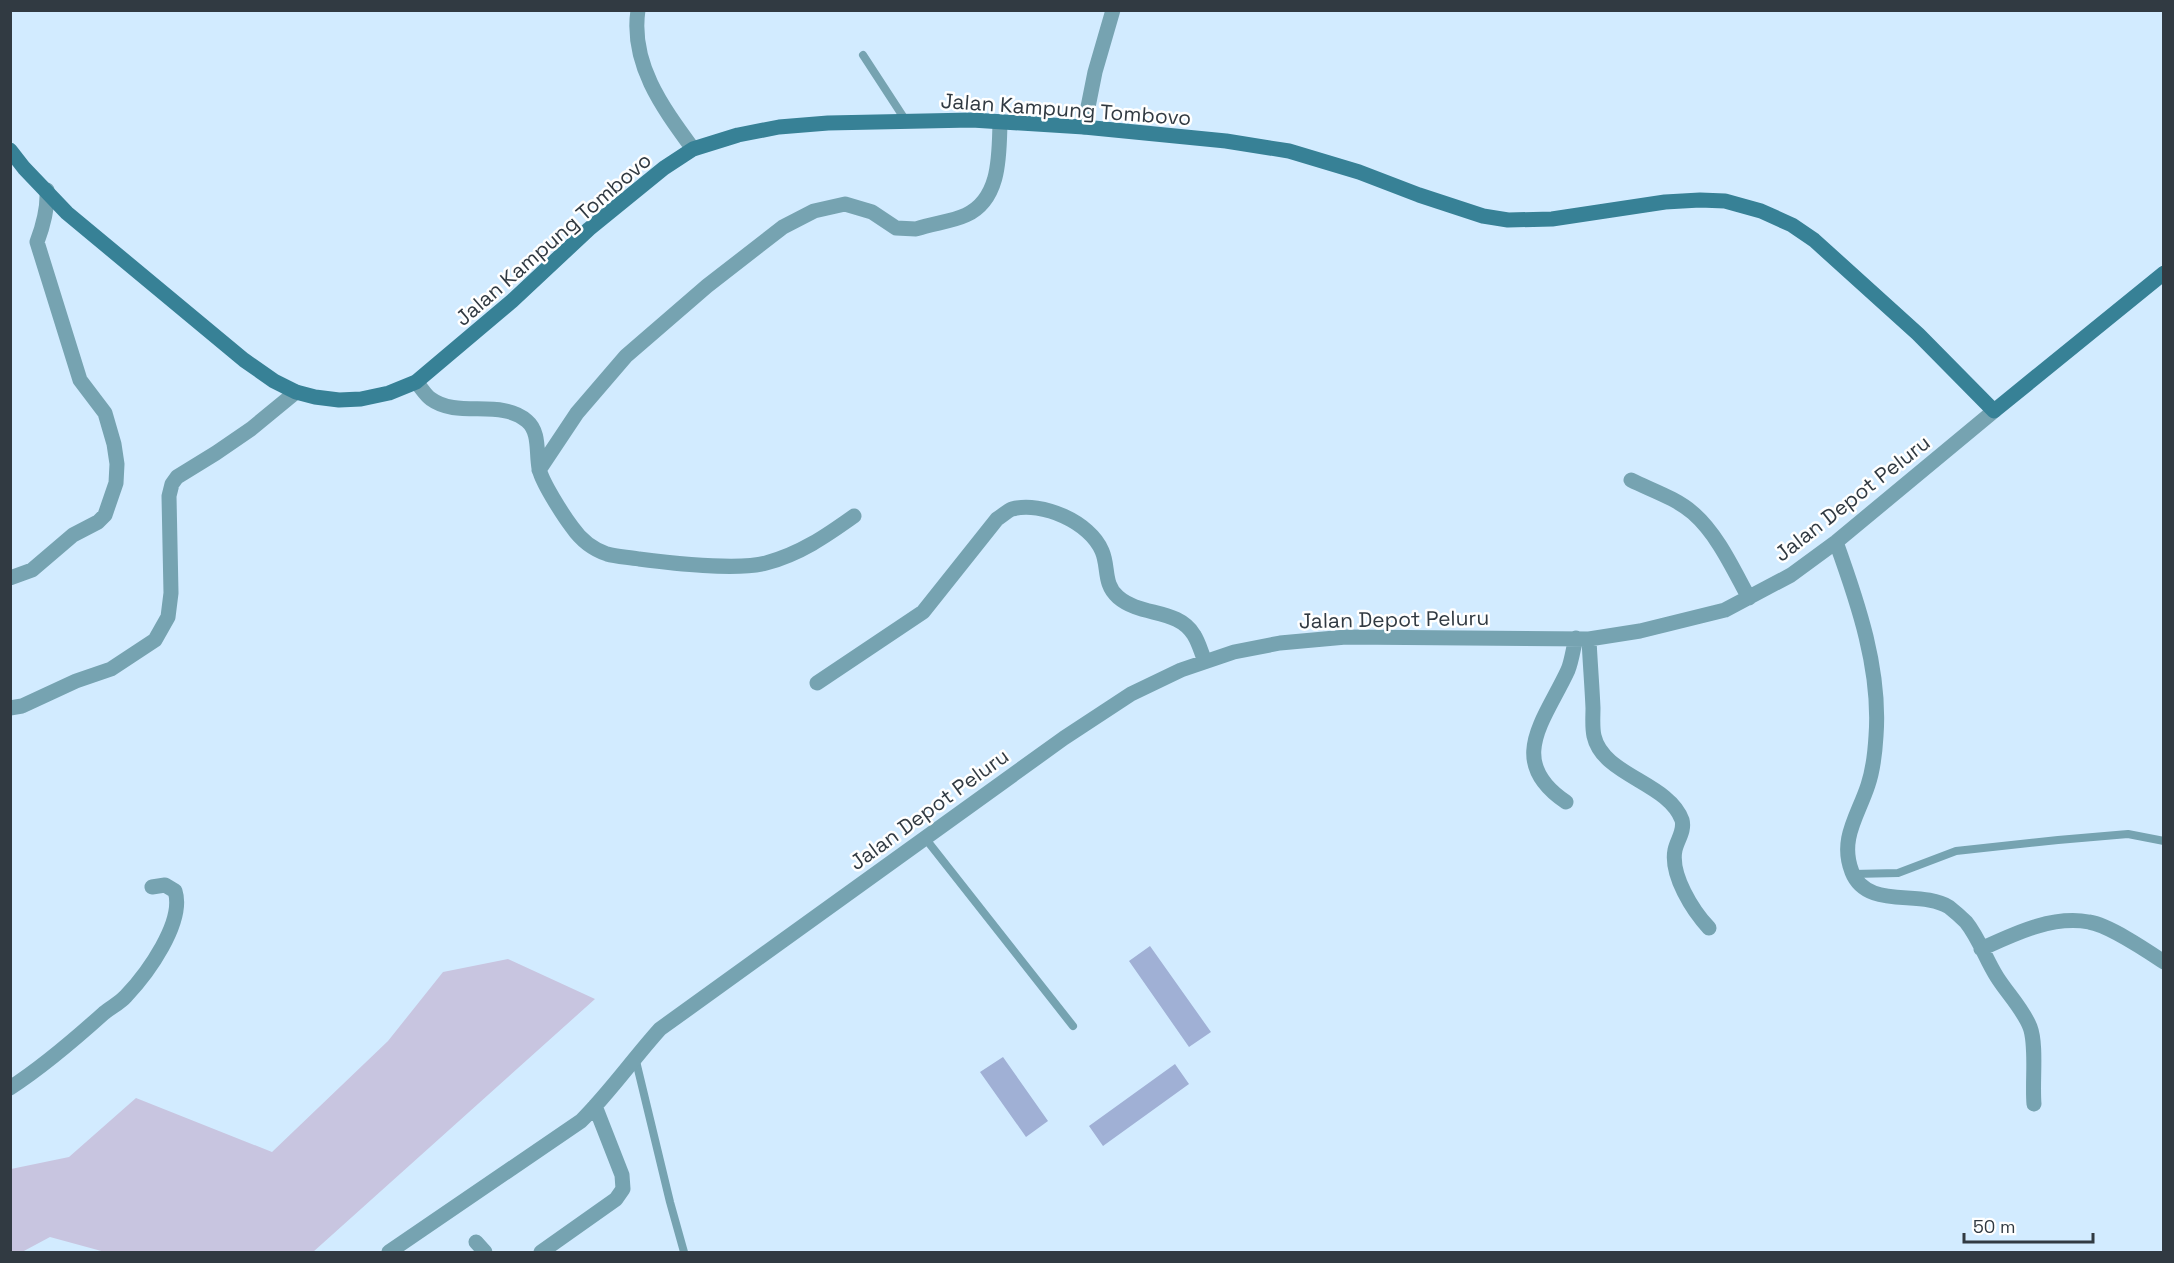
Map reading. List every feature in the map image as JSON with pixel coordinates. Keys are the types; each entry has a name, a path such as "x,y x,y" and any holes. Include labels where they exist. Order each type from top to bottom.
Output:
{"street":[{"path":"638,10 636,32 640,57 646,73 661,103 693,149"},
{"path":"1084,127 1095,72 1113,10"},
{"name":"Jalan Kampung Tombovo","path":"10,150 24,168 75,220 195,318 223,344 274,381 296,392 339,400 361,399 389,393 416,382 471,337 589,229 664,168 693,149 738,135 779,127 828,123 972,120 1084,127 1226,141 1289,151 1359,172 1473,213 1508,220 1552,219 1665,202 1700,200 1725,201 1761,211 1792,225 1814,240 1918,334 1994,411"},
{"path":"539,470 593,392 626,356 736,262 795,220 814,212 845,204 872,212 896,228 908,229 916,229 968,214 981,204 995,179 999,160 1000,122"},
{"path":"10,578 32,570 73,535 98,522 105,515 112,500 116,483 117,464 114,444 105,413 80,380 37,242 43,225 48,198 47,190"},
{"name":"Jalan Depot Peluru","path":"390,1252 581,1120 660,1029 1064,738 1131,694 1205,661 1280,643 1346,637 1583,639 1692,619 1725,610 1791,575 1836,542 2163,273"},
{"path":"416,382 429,398 441,405 509,412 522,417 533,428 539,470 578,535 588,545 609,555 653,561 724,565 764,564 817,543 854,516"},
{"path":"10,708 22,706 76,681 111,669 155,640 168,617 171,593 169,496 172,484 177,477 251,429 296,392"},
{"path":"1631,480 1692,512 1707,529 1749,598"},
{"path":"817,683 923,612 997,519 1010,510 1030,507 1078,522 1093,535 1102,549 1107,583 1112,591 1130,606 1175,617 1183,622 1194,634 1205,661"},
{"path":"1836,542 1857,600 1873,674 1876,714 1876,736 1870,777 1847,839 1847,856 1852,874 1863,888 1885,896 1933,900 1949,908 1966,922 2029,1026 2033,1041 2034,1104"},
{"path":"1566,802 1545,786 1536,772 1534,747 1550,702 1583,639"},
{"path":"1583,639 1594,736 1608,760 1648,785 1678,812 1683,829 1675,852 1675,862 1685,895 1695,913 1709,928"},
{"path":"10,1088 63,1050 125,997 155,958 170,935 178,899 175,891 165,885 152,887"},
{"path":"1981,949 2030,927 2075,920 2091,922 2123,937 2163,962"},
{"path":"541,1252 616,1199 623,1189 622,1174 595,1106"}],"lane":[{"path":"863,55 906,121"},
{"path":"1852,874 1898,873 1956,851 2058,840 2128,834 2163,841"},
{"path":"925,838 1073,1026"},
{"path":"635,1057 684,1252"}],"shaded area":[{"path":"508,959 595,999 313,1252 105,1252 50,1237 22,1252 11,1252 11,1169 69,1157 136,1098 272,1152 388,1041 443,972"}],"building":[{"path":"1150,946 1211,1032 1189,1047 1129,961"},
{"path":"1003,1057 1048,1121 1026,1137 980,1072"},
{"path":"1175,1064 1189,1084 1103,1146 1089,1126"}]}
